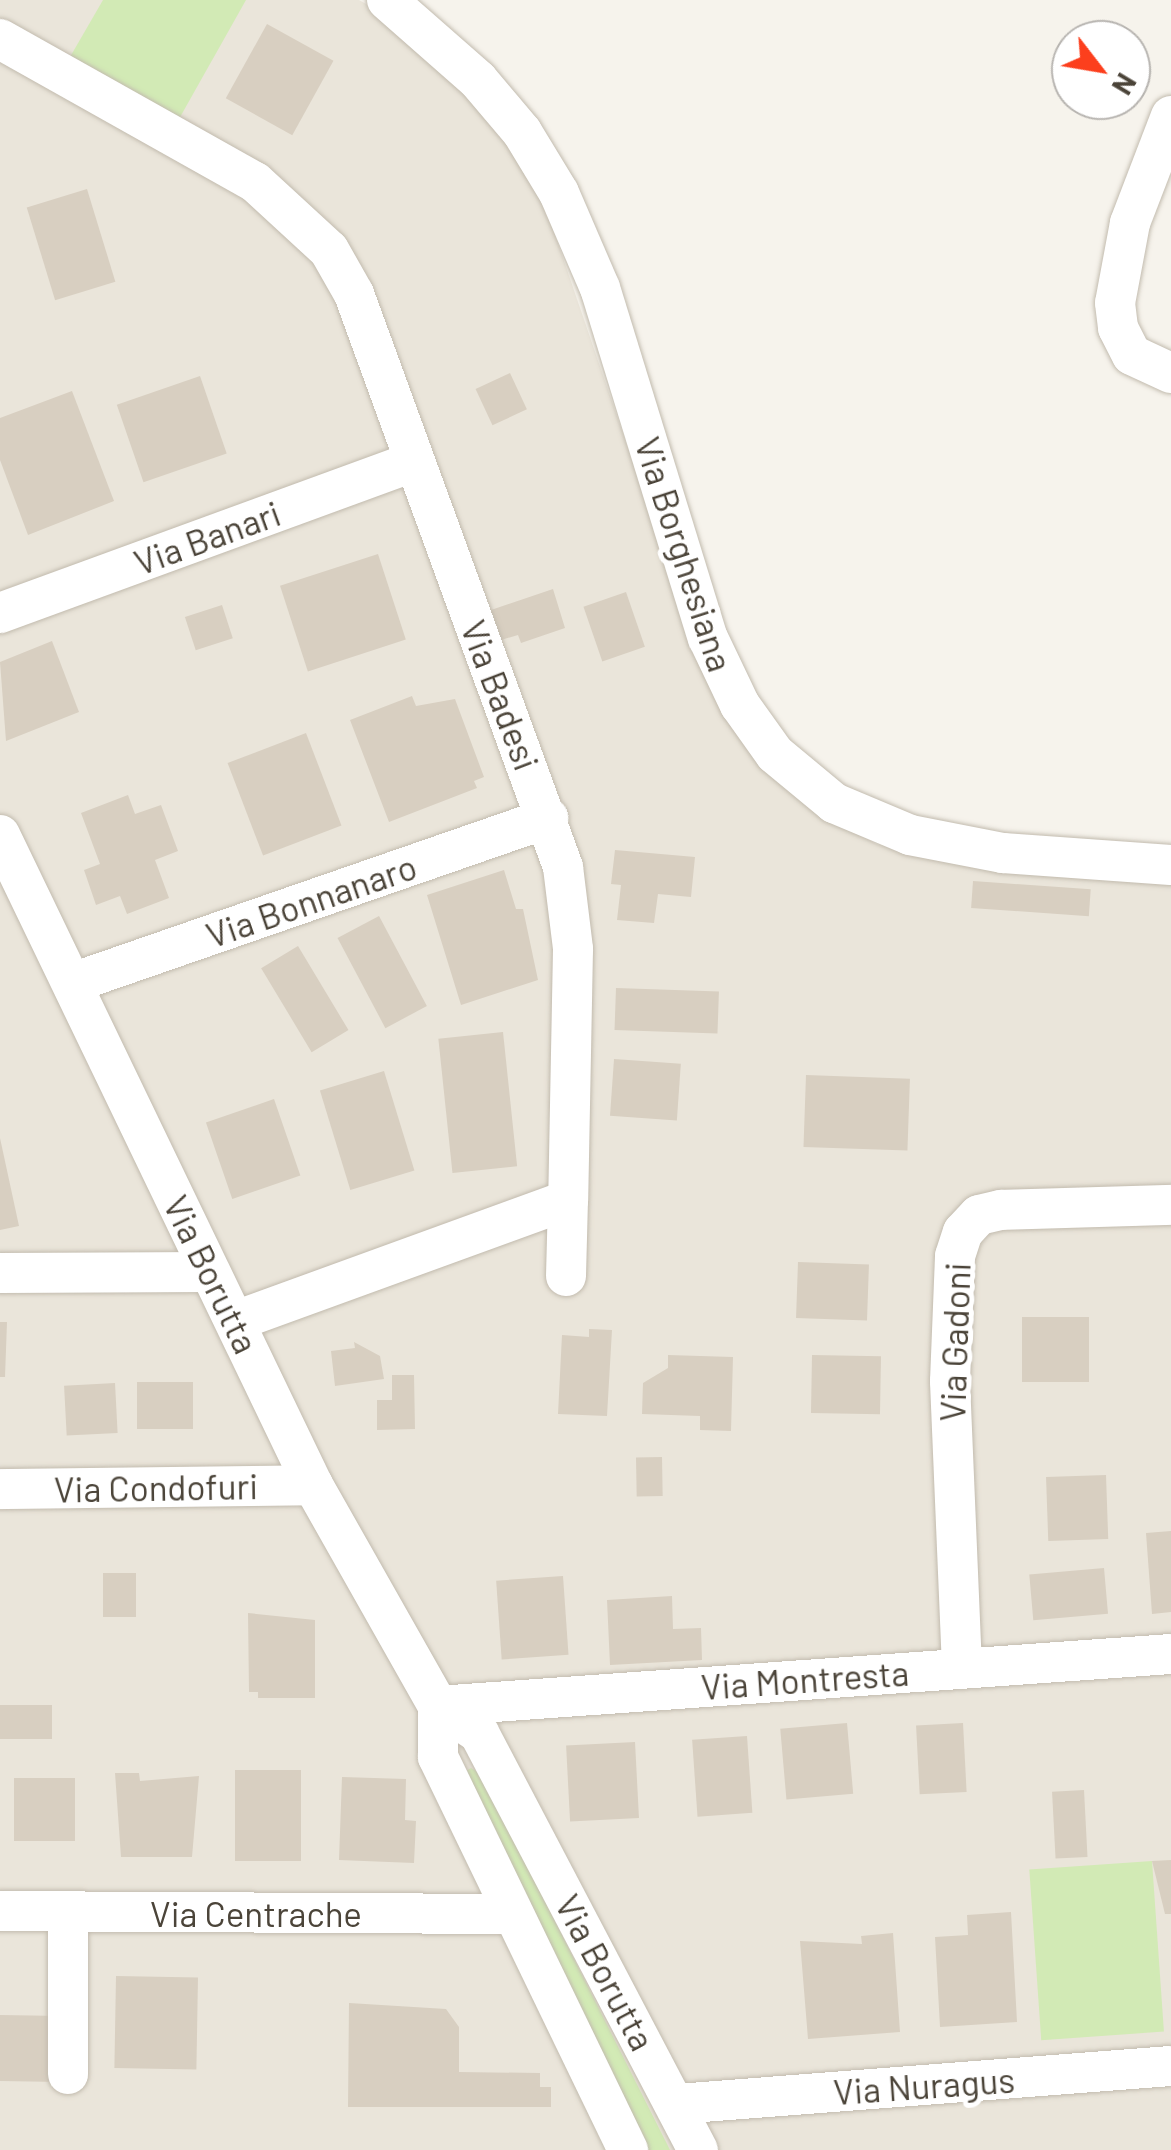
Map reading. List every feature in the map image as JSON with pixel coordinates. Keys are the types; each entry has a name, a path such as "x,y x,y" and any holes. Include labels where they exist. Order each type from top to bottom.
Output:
{"street":[{"name":"Via Borghesiana","path":"387,0 478,80 522,132 559,193 608,311 708,638 740,705 774,754 834,803 910,836 1003,853 1171,865"},
{"name":"Via Badesi","path":"0,38 241,174 312,228 354,294 563,867 573,948 566,1276"},
{"path":"1171,116 1130,224 1114,303 1118,328 1132,356 1171,373"},
{"name":"Via Banari","path":"0,613 414,462"},
{"name":"Via Bonnanaro","path":"74,982 548,818"},
{"name":"Via Borutta","path":"0,835 74,982 312,1485 438,1706 479,1733 698,2150"},
{"path":"235,1321 568,1200"},
{"name":"Via Gadoni","path":"962,1668 950,1381 955,1256 963,1232 979,1215 1001,1210 1171,1205"},
{"path":"0,1273 209,1272"},
{"name":"Via Condofuri","path":"0,1489 312,1485"},
{"name":"Via Montresta","path":"438,1706 1171,1654"},
{"name":"Via Borutta","path":"438,1706 438,1757 628,2150"},
{"name":"Via Centrache","path":"0,1911 512,1914"},
{"path":"68,1912 68,2074"},
{"name":"Via Nuragus","path":"676,2104 1171,2066"}],"shaded area":[{"path":"0,0 359,0 388,16 477,94 536,179 703,668 748,751 808,805 876,844 982,869 1171,882 1171,2150 0,2150"}],"green space":[{"path":"103,0 246,0 179,119 70,57"},
{"path":"471,1768 481,1774 670,2150 644,2150 466,1771"},
{"path":"1152,1861 1164,2032 1041,2040 1029,1870"}],"building":[{"path":"267,24 333,61 292,135 226,98"},
{"path":"87,189 115,282 55,300 27,207"},
{"path":"510,373 527,409 492,425 476,389"},
{"path":"200,376 227,454 143,482 117,405"},
{"path":"72,391 114,501 28,535 0,460 0,418"},
{"path":"378,554 406,640 308,671 280,586"},
{"path":"553,589 565,628 521,643 518,635 501,640 491,610"},
{"path":"626,592 645,647 602,661 583,607"},
{"path":"222,605 233,638 196,650 185,617"},
{"path":"52,641 79,712 6,741 0,662"},
{"path":"412,696 416,706 455,699 484,777 474,781 477,788 389,822 350,720"},
{"path":"306,733 341,825 263,856 228,763"},
{"path":"128,795 135,814 161,805 178,851 155,860 169,898 127,914 120,896 96,905 84,870 100,864 81,813"},
{"path":"615,850 695,857 691,897 658,894 654,923 617,920 621,885 611,884"},
{"path":"504,870 516,909 523,909 538,980 461,1005 427,895"},
{"path":"973,881 1091,889 1089,916 971,908"},
{"path":"379,916 427,1006 385,1028 338,938"},
{"path":"298,946 348,1030 312,1052 261,968"},
{"path":"616,988 719,992 717,1034 615,1030"},
{"path":"503,1032 517,1166 452,1173 438,1039"},
{"path":"614,1059 681,1064 677,1121 610,1116"},
{"path":"384,1071 414,1170 350,1190 320,1091"},
{"path":"806,1075 910,1079 907,1151 803,1147"},
{"path":"274,1099 300,1176 232,1199 206,1122"},
{"path":"0,1138 19,1226 0,1230"},
{"path":"798,1262 869,1264 867,1320 796,1318"},
{"path":"1022,1317 1089,1317 1089,1382 1022,1382"},
{"path":"0,1322 7,1322 5,1377 0,1377"},
{"path":"589,1329 612,1330 607,1416 558,1414 562,1335 589,1337"},
{"path":"354,1342 380,1356 384,1379 335,1386 331,1351 355,1348"},
{"path":"668,1355 733,1357 731,1431 700,1430 700,1416 642,1414 643,1383 668,1368"},
{"path":"812,1355 881,1356 880,1414 811,1413"},
{"path":"392,1375 414,1375 415,1429 377,1430 377,1400 392,1400"},
{"path":"137,1382 193,1382 193,1429 137,1429"},
{"path":"115,1383 118,1433 67,1436 64,1386"},
{"path":"636,1457 662,1457 663,1496 637,1496"},
{"path":"1106,1475 1108,1539 1048,1541 1046,1477"},
{"path":"1171,1531 1171,1612 1152,1614 1146,1533"},
{"path":"1104,1568 1108,1614 1033,1620 1029,1575"},
{"path":"103,1573 136,1573 136,1617 103,1617"},
{"path":"563,1576 569,1655 502,1659 496,1581"},
{"path":"672,1596 673,1629 701,1628 702,1660 610,1665 607,1600"},
{"path":"248,1613 315,1620 315,1698 258,1698 258,1692 249,1692"},
{"path":"0,1705 52,1705 52,1739 0,1739"},
{"path":"847,1723 853,1794 786,1800 780,1729"},
{"path":"963,1723 967,1792 920,1794 916,1725"},
{"path":"747,1736 752,1813 698,1817 692,1740"},
{"path":"635,1742 639,1818 570,1822 566,1746"},
{"path":"235,1770 301,1770 301,1861 235,1861"},
{"path":"115,1773 139,1773 140,1781 199,1776 192,1857 121,1857"},
{"path":"342,1777 406,1779 405,1820 416,1821 414,1863 339,1860"},
{"path":"14,1778 75,1778 75,1841 14,1841"},
{"path":"1084,1790 1088,1857 1056,1859 1052,1792"},
{"path":"1171,1860 1171,1914 1165,1914 1152,1861"},
{"path":"1011,1912 1017,2022 940,2027 935,1937 968,1935 967,1915"},
{"path":"893,1933 900,2032 808,2039 800,1941 862,1944 861,1936"},
{"path":"116,1976 198,1977 196,2069 114,2068"},
{"path":"349,2003 446,2009 459,2027 459,2072 540,2073 540,2087 551,2087 551,2107 348,2107"},
{"path":"0,2015 62,2016 61,2082 0,2081"}]}
